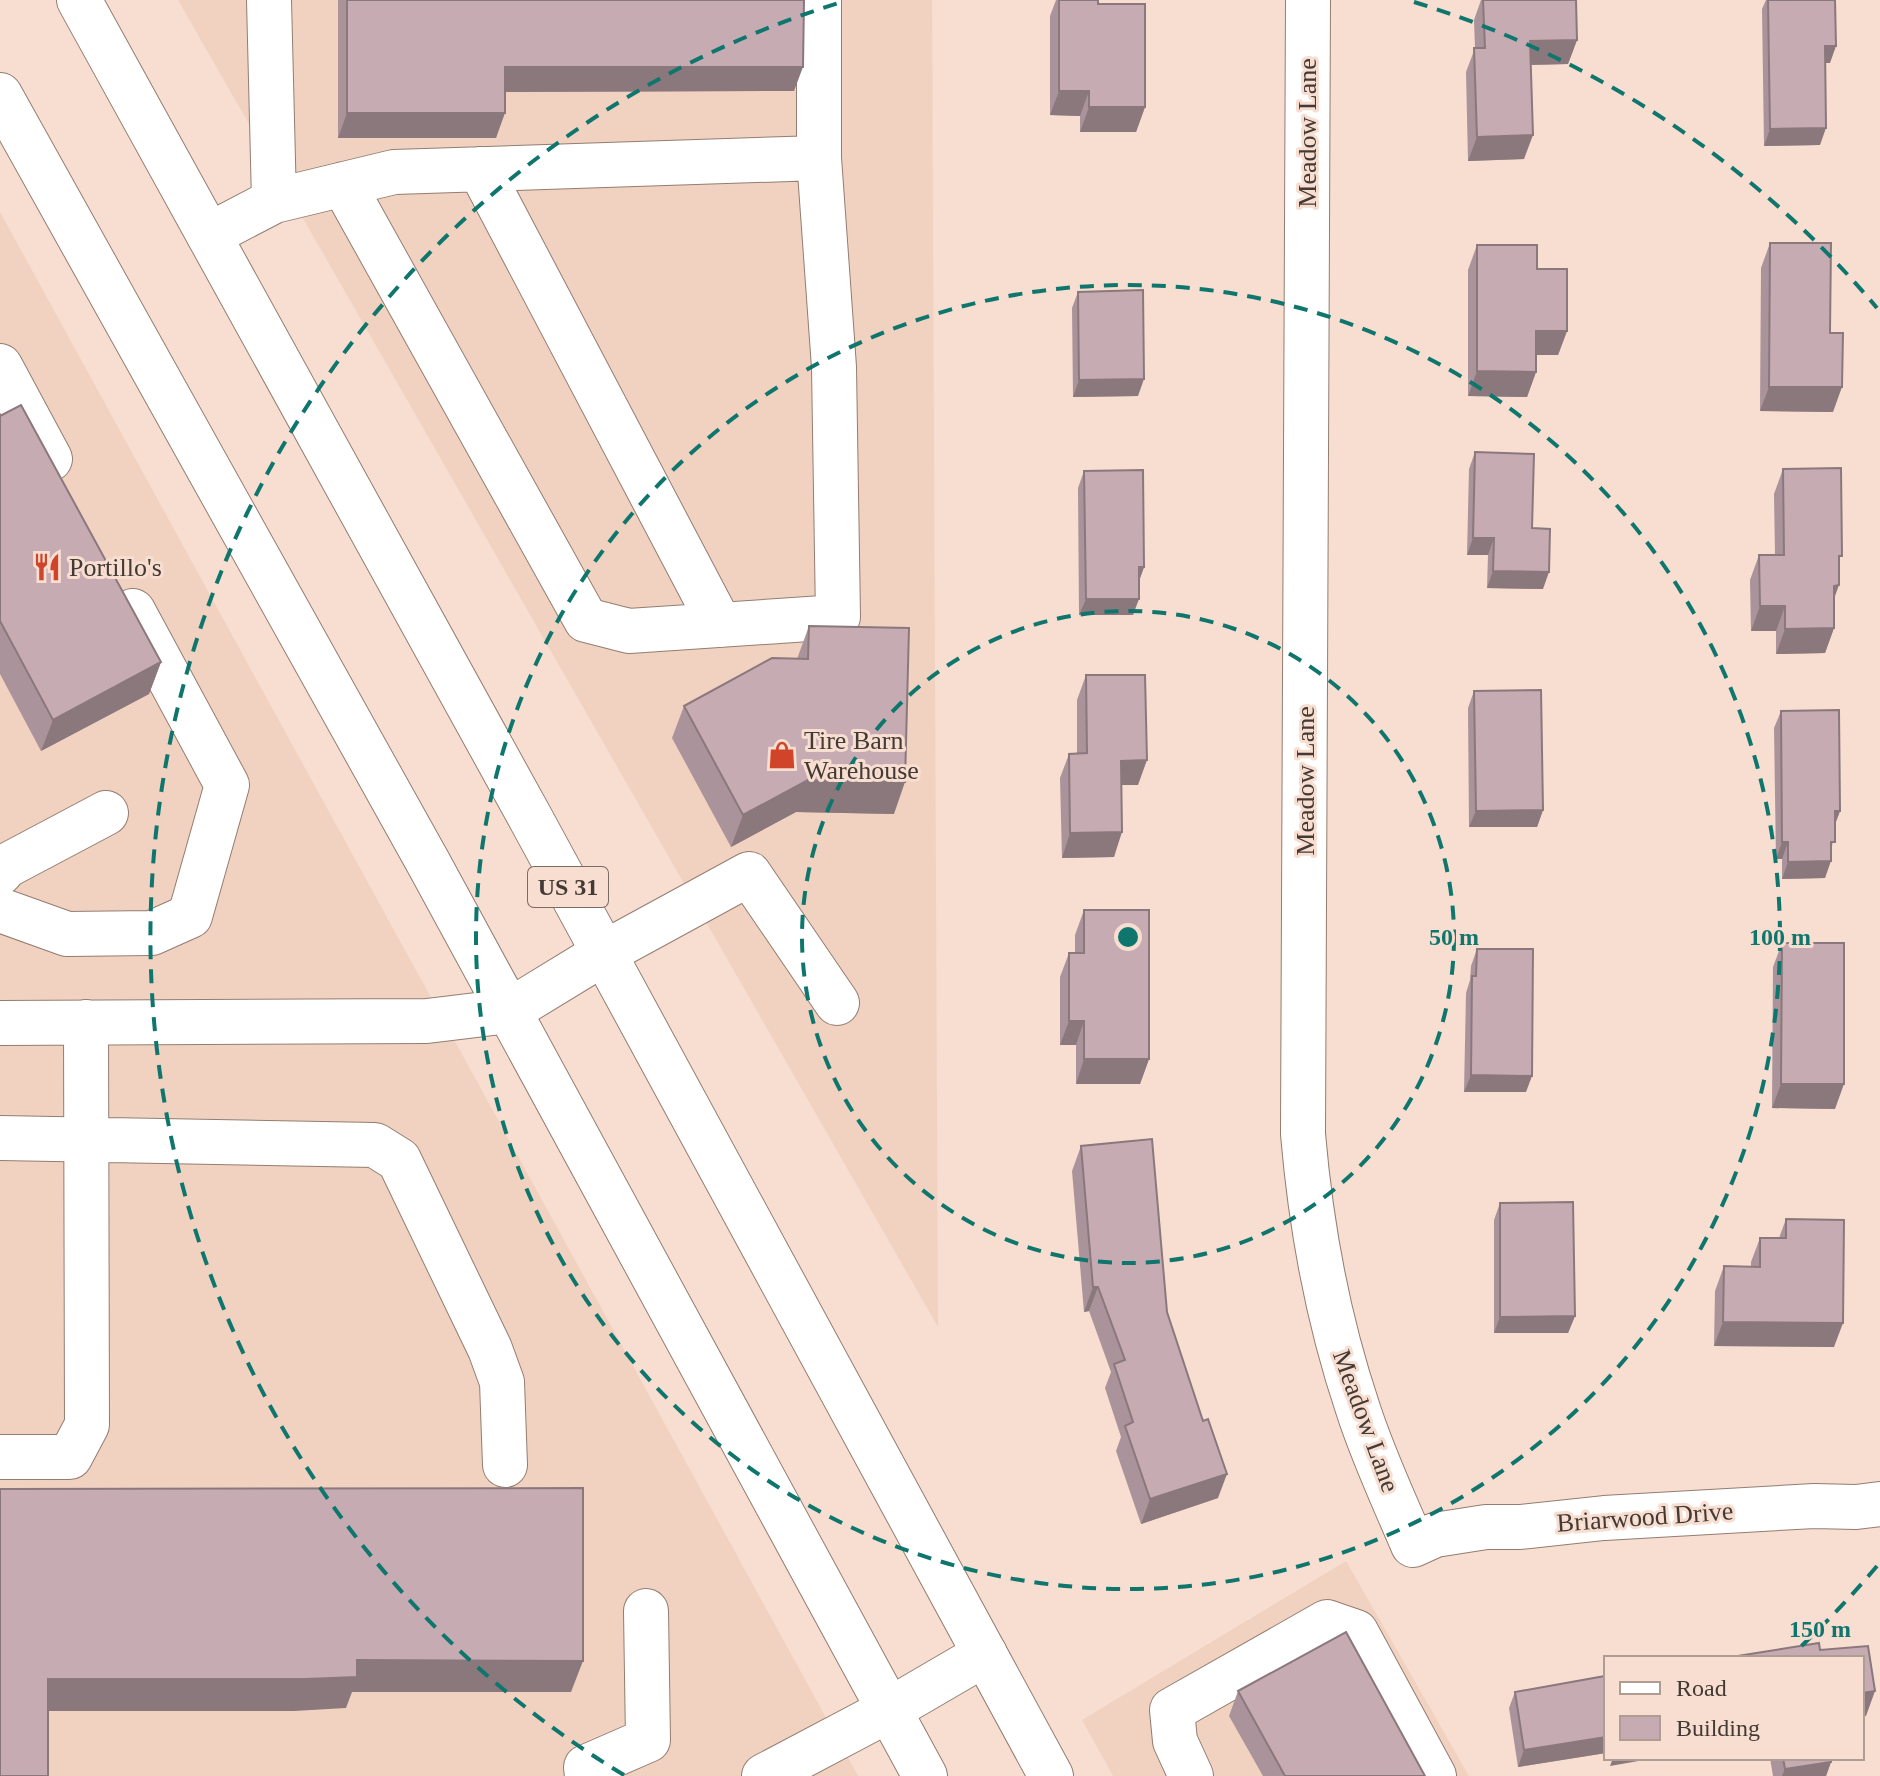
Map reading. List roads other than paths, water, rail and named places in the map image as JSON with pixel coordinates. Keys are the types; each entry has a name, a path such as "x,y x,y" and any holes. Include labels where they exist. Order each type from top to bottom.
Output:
{"main road":[{"name":"US 31","path":"79,0 604,953 1051,1776"},
{"path":"269,0 274,201"},
{"path":"343,184 586,620 629,631 838,617 834,367 819,158 819,0"},
{"name":"Meadow Lane","path":"1308,0 1303,1134 1314,1234 1335,1333 1374,1455 1413,1545"},
{"path":"0,95 509,1011 925,1776"},
{"path":"209,235 274,201 394,172 819,158"},
{"path":"480,169 720,625"},
{"path":"0,367 69,493"},
{"path":"0,910 67,934 152,933 190,916 227,785 114,576"},
{"path":"2,865 106,813"},
{"path":"0,1023 427,1021 509,1011 604,953 749,874 837,1003"},
{"path":"0,1457 70,1457 87,1425 86,1022"},
{"path":"0,1138 375,1145 399,1160 490,1349 502,1382 505,1465"},
{"name":"Briarwood Drive","path":"1413,1545 1435,1535 1486,1527 1751,1509 1880,1504"},
{"path":"587,1776 586,1767 648,1740 646,1611"},
{"path":"1191,1776 1175,1741 1172,1710 1327,1622 1356,1632 1434,1776"},
{"path":"764,1776 889,1710 985,1654"}],"place":[{"name":"Portillo's","path":"47,567"},
{"name":"Tire Barn Warehouse","path":"782,755"}]}
